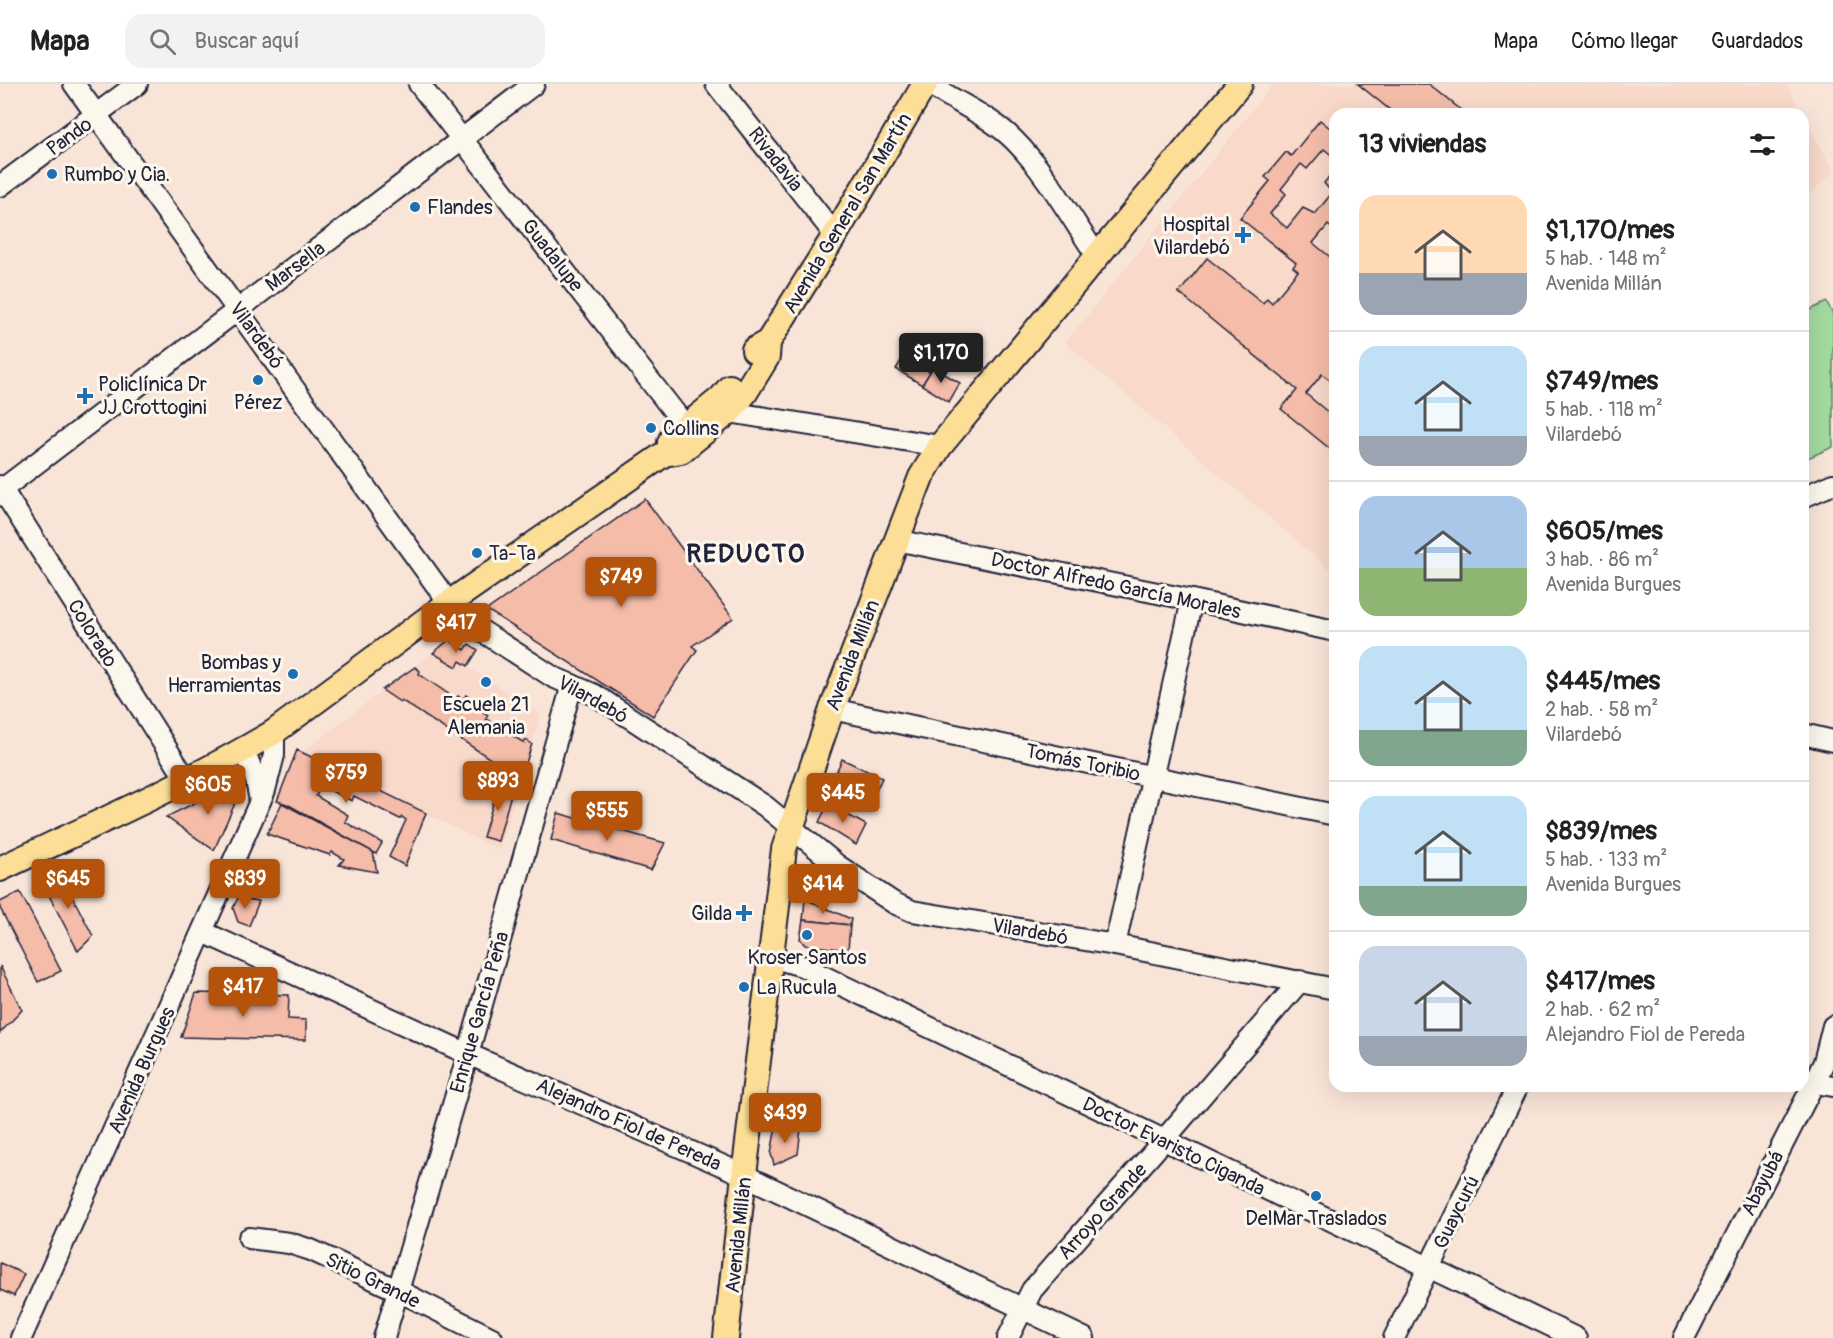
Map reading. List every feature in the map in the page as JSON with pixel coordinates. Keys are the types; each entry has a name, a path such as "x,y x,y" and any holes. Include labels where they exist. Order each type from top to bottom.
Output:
{"main road":[{"name":"Avenida General San Martín","path":"664,454 672,438 745,393 767,357 768,342 927,84"},
{"name":"Avenida Millán","path":"726,1338 784,849 832,709 921,477 940,446 1240,84"},
{"name":"Avenida General San Martín","path":"0,869 244,750 274,732 449,603 664,454 681,451 725,405"}],"street":[{"name":"Vilardebó","path":"74,84 449,603 471,624 554,677 595,695 765,806 837,865 894,903 912,911 1115,945 1329,988"},
{"name":"Pando","path":"0,186 137,84"},
{"name":"Guadalupe","path":"419,84 686,428"},
{"name":"Marsella","path":"1,489 534,84"},
{"name":"Rivadavia","path":"716,84 836,235"},
{"path":"927,84 998,126 1014,140 1035,165 1097,256"},
{"path":"725,405 940,446"},
{"path":"1809,494 1833,484"},
{"name":"Colorado","path":"1,489 186,779"},
{"name":"Doctor Alfredo García Morales","path":"896,540 1192,600 1329,631"},
{"path":"1115,945 1192,600"},
{"name":"Enrique García Peña","path":"384,1338 468,1054 572,685"},
{"name":"Tomás Toribio","path":"832,709 1329,814"},
{"name":"Avenida Burgues","path":"21,1338 265,790 274,754 274,732"},
{"path":"1809,735 1833,741"},
{"path":"244,750 256,780 260,801"},
{"name":"Alejandro Fiol de Pereda","path":"203,932 468,1054 744,1175 1084,1338"},
{"name":"Doctor Evaristo Ciganda","path":"771,957 802,966 1576,1338"},
{"name":"Arroyo Grande","path":"1008,1338 1032,1290 1300,981"},
{"name":"Abayubá","path":"1683,1338 1817,1083 1833,1026"},
{"name":"Guaycurú","path":"1394,1338 1515,1092"},
{"name":"Sitio Grande","path":"249,1238 289,1243 311,1250 492,1338"}],"shaded area":[{"name":"Hospital Vilardebó","path":"1273,84 1787,84 1799,108 1329,108 1329,569 1065,343"},
{"path":"1809,126 1833,169 1833,172 1809,194"},
{"path":"455,636 478,650 468,667 541,714 499,850 302,752"}],"green space":[{"path":"1827,302 1833,315 1833,447 1809,457 1809,310"}],"building":[{"path":"1358,84 1429,84 1459,108 1388,108"},
{"path":"1320,120 1329,127 1329,153 1324,149 1307,169 1301,164 1281,189 1286,194 1270,214 1287,228 1303,208 1315,214 1329,197 1329,226 1313,243 1329,256 1329,379 1322,374 1306,394 1329,413 1329,448 1281,409 1297,390 1179,293 1207,258 1263,303 1267,298 1272,303 1298,271 1293,267 1296,263 1240,218 1270,181 1265,177 1286,152 1291,156"},
{"path":"1329,177 1329,189 1324,183"},
{"path":"904,356 930,372 922,385 896,369"},
{"path":"933,367 960,383 949,402 922,385"},
{"path":"645,499 733,618 692,646 697,650 653,716 487,610"},
{"path":"449,640 465,650 469,644 478,650 468,666 460,661 457,667 433,653"},
{"path":"415,667 420,671 419,674 456,699 458,696 463,699 466,695 485,708 483,712 488,715 486,719 524,743 526,740 532,744 520,782 505,772 506,769 382,690"},
{"path":"297,750 426,813 405,866 389,857 406,820 402,817 400,819 354,796 352,801 321,786 316,796 348,815 345,822 382,843 376,854 287,804 277,801"},
{"path":"842,759 882,778 871,801 832,782"},
{"path":"499,783 513,787 498,841 483,837"},
{"path":"231,785 240,792 214,850 166,817"},
{"path":"282,803 373,852 377,872 339,865 344,859 332,852 330,855 267,834"},
{"path":"828,804 866,825 856,845 819,822"},
{"path":"558,813 665,843 651,870 551,840"},
{"path":"59,871 93,936 78,951 41,880"},
{"path":"20,892 61,971 38,982 0,908 0,902"},
{"path":"238,898 259,901 249,926 238,922 233,908"},
{"path":"805,899 851,919 850,925 803,920"},
{"path":"803,920 850,925 848,950 805,945 800,939"},
{"path":"0,966 22,1010 0,1033"},
{"path":"196,993 289,995 288,1019 306,1020 306,1040 181,1037"},
{"path":"776,1126 801,1128 798,1154 774,1165 771,1154"},
{"path":"0,1263 24,1274 14,1296 0,1290"}],"place":[{"name":"Rumbo y Cia.","path":"52,174"},
{"name":"Flandes","path":"415,207"},
{"name":"Hospital Vilardebó","path":"1243,235"},
{"name":"Pérez","path":"258,380"},
{"name":"Policlínica Dr JJ Crottogini","path":"85,396"},
{"name":"Collins","path":"651,428"},
{"name":"Ta-Ta","path":"477,553"},
{"name":"Bombas y Herramientas","path":"293,674"},
{"name":"Escuela 21 Alemania","path":"486,682"},
{"name":"Gilda","path":"744,913"},
{"name":"Kroser Santos","path":"807,935"},
{"name":"La Rucula","path":"744,987"},
{"name":"DelMar Traslados","path":"1316,1196"}],"district":[{"name":"REDUCTO","path":"746,553"}]}
